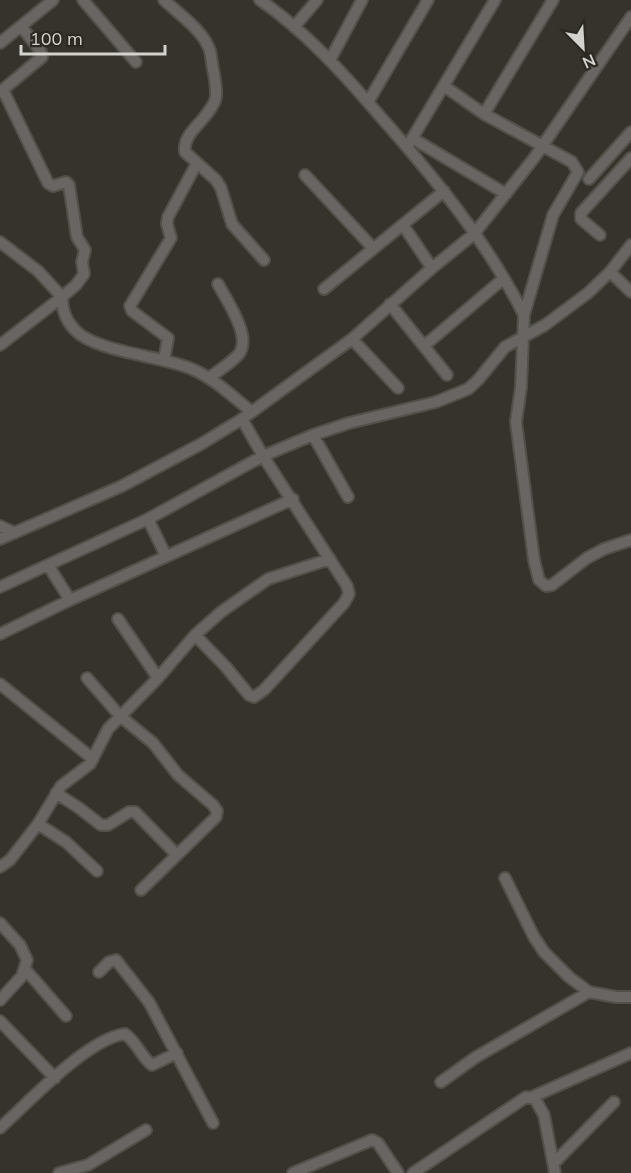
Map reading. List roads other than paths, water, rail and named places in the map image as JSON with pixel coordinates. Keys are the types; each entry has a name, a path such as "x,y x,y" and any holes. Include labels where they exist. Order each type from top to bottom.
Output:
{"street":[{"path":"0,43 53,0"},
{"path":"83,0 136,62"},
{"path":"164,0 200,33 210,51 216,100 189,136 184,149 187,155 219,184 234,228 264,260"},
{"path":"260,0 271,4 330,60 368,102 410,142 474,234 522,311"},
{"path":"294,27 316,0"},
{"path":"368,102 428,0"},
{"path":"410,142 495,0"},
{"path":"484,114 554,0"},
{"path":"330,60 358,2"},
{"path":"0,539 122,486 201,444 242,419 352,339 474,234 542,146 631,17"},
{"path":"0,345 62,297 76,285 84,274 82,262 85,250 77,237 70,187 66,182 53,186 48,183 1,91 42,57 41,51 21,26"},
{"path":"444,86 484,114 572,162 578,172 601,189"},
{"path":"589,179 631,132"},
{"path":"410,142 506,194"},
{"path":"600,235 581,219 582,211 631,159"},
{"path":"164,360 168,338 132,311 130,306 171,238 167,224 168,217 197,163"},
{"path":"578,172 553,215 522,311 521,387 516,422 534,560 539,580 546,586 552,585 587,558 604,549 631,540"},
{"path":"305,176 374,248"},
{"path":"324,289 444,191"},
{"path":"403,225 432,268"},
{"path":"0,242 38,271 62,297 62,309 68,321 84,337 144,356 181,364 209,378 252,412"},
{"path":"0,587 148,519 263,456 349,423 436,402 457,394 478,380 505,347 564,312 610,272 631,245"},
{"path":"610,272 631,292"},
{"path":"209,378 237,356 243,346 240,327 218,284"},
{"path":"424,346 506,284"},
{"path":"390,304 447,375"},
{"path":"352,339 398,388"},
{"path":"195,635 254,697 349,594 347,586 263,456 242,419"},
{"path":"314,435 348,496"},
{"path":"0,634 292,499"},
{"path":"148,519 166,556"},
{"path":"0,526 15,533"},
{"path":"0,867 10,860 38,824 66,780 86,768 93,759 101,739 195,635 221,612 268,579 330,559"},
{"path":"48,565 70,600"},
{"path":"118,619 158,678"},
{"path":"87,678 120,716 153,742 178,775 217,811 216,817 141,890"},
{"path":"0,684 93,759"},
{"path":"56,793 100,825 108,825 129,812 135,812 177,855"},
{"path":"38,824 66,842 97,871"},
{"path":"505,878 534,937 544,952 569,977 589,992 631,997"},
{"path":"0,923 24,952 27,960 22,976 0,1000"},
{"path":"99,972 113,961 119,962 149,1002 213,1122"},
{"path":"25,969 66,1016"},
{"path":"441,1082 476,1057 589,992"},
{"path":"0,1021 55,1078"},
{"path":"0,1128 83,1053 120,1035 129,1036 152,1065 177,1053"},
{"path":"413,1173 518,1101 631,1053"},
{"path":"532,1097 539,1104 544,1115 555,1168"},
{"path":"555,1168 614,1102"},
{"path":"59,1173 88,1165 146,1130"},
{"path":"293,1173 372,1140 378,1143 398,1173"}]}
